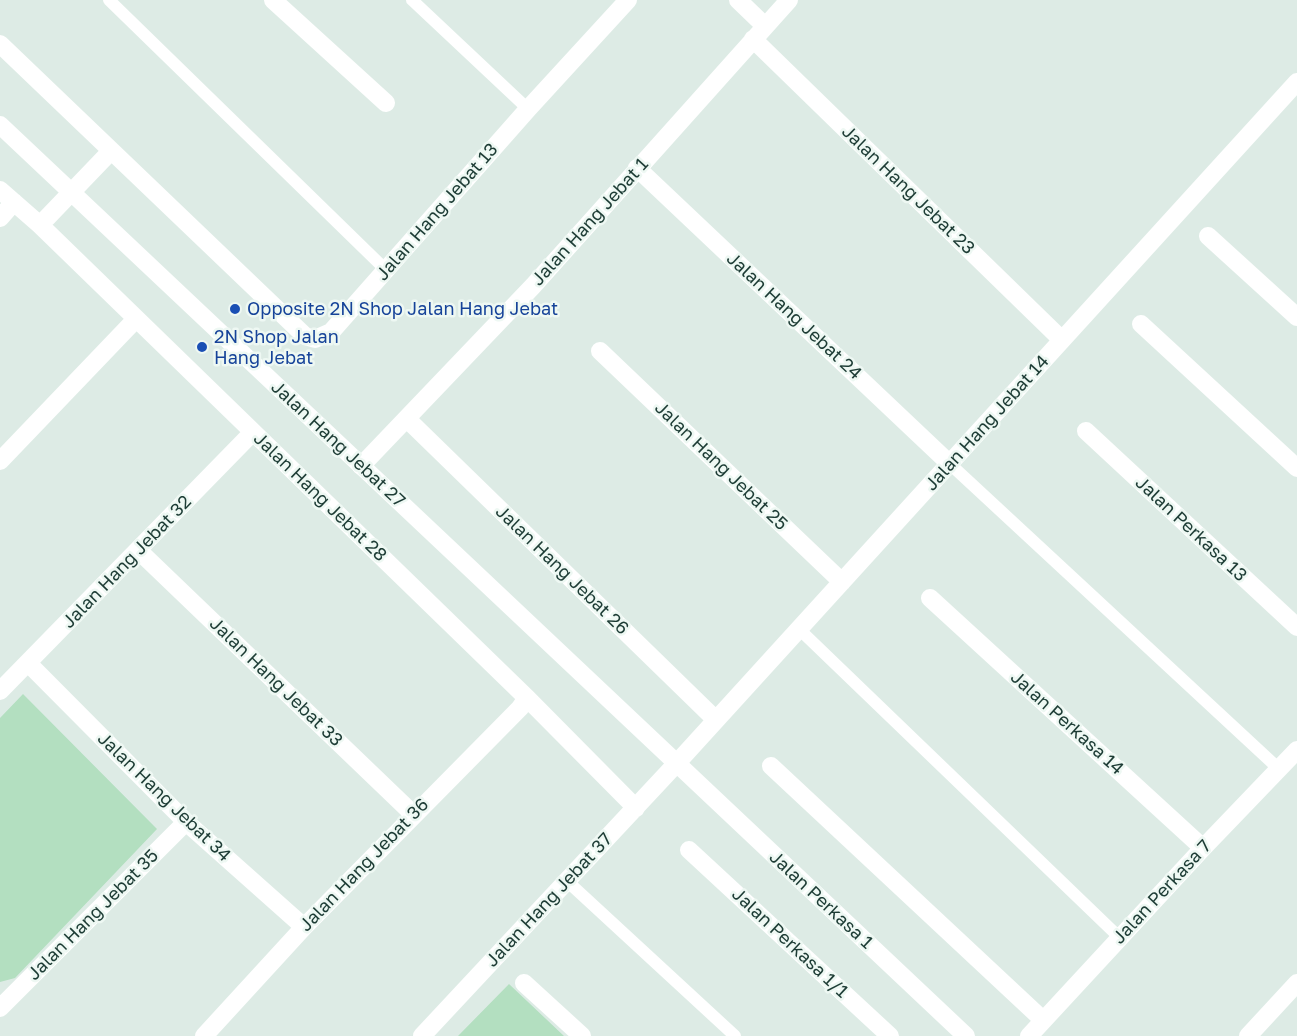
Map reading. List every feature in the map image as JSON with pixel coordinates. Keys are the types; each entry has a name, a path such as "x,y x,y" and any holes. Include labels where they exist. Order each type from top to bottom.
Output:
{"street":[{"path":"273,0 386,103"},
{"name":"Jalan Hang Jebat 13","path":"0,44 305,336 315,339 331,332 528,109 628,0"},
{"name":"Jalan Hang Jebat 23","path":"738,0 759,33 1062,340"},
{"name":"Jalan Hang Jebat 1","path":"361,466 533,286 789,0"},
{"name":"Jalan Hang Jebat 14","path":"676,764 1297,82"},
{"name":"Jalan Hang Jebat 27","path":"0,125 676,764"},
{"path":"40,225 111,151"},
{"name":"Jalan Hang Jebat 24","path":"638,168 950,464"},
{"name":"Jalan Hang Jebat 28","path":"0,190 40,225 527,698 636,808"},
{"path":"0,218 15,202"},
{"path":"1208,236 1297,317"},
{"path":"0,461 136,319"},
{"path":"1141,324 1297,468"},
{"name":"Jalan Hang Jebat 25","path":"600,351 842,582"},
{"name":"Jalan Hang Jebat 26","path":"407,419 716,720"},
{"name":"Jalan Perkasa 13","path":"1086,431 1297,627"},
{"name":"Jalan Hang Jebat 32","path":"0,691 253,432"},
{"name":"Jalan Hang Jebat 33","path":"138,550 413,814"},
{"name":"Jalan Perkasa 14","path":"930,598 1203,848"},
{"name":"Jalan Hang Jebat 34","path":"28,663 186,822 304,927"},
{"name":"Jalan Hang Jebat 36","path":"204,1036 304,927 520,708 527,698"},
{"name":"Jalan Perkasa 7","path":"1029,1036 1297,750"},
{"name":"Jalan Hang Jebat 37","path":"422,1036 676,764"},
{"name":"Jalan Perkasa 1","path":"676,764 966,1036"},
{"path":"771,765 1043,1020"},
{"name":"Jalan Hang Jebat 35","path":"0,1008 186,822"},
{"name":"Jalan Perkasa 1/1","path":"689,850 890,1036"},
{"path":"524,983 582,1036"},
{"path":"1248,1036 1297,983"}],"lane":[{"path":"109,0 386,270"},
{"path":"412,0 528,109"},
{"path":"950,464 1279,769"},
{"path":"799,629 1120,938"},
{"path":"567,880 735,1036"}],"green space":[{"path":"23,694 157,829 15,978 0,982 0,718"},
{"path":"509,984 564,1036 458,1036"}],"place":[{"name":"Opposite 2N Shop Jalan Hang Jebat","path":"235,309"},
{"name":"2N Shop Jalan Hang Jebat","path":"202,347"}]}
